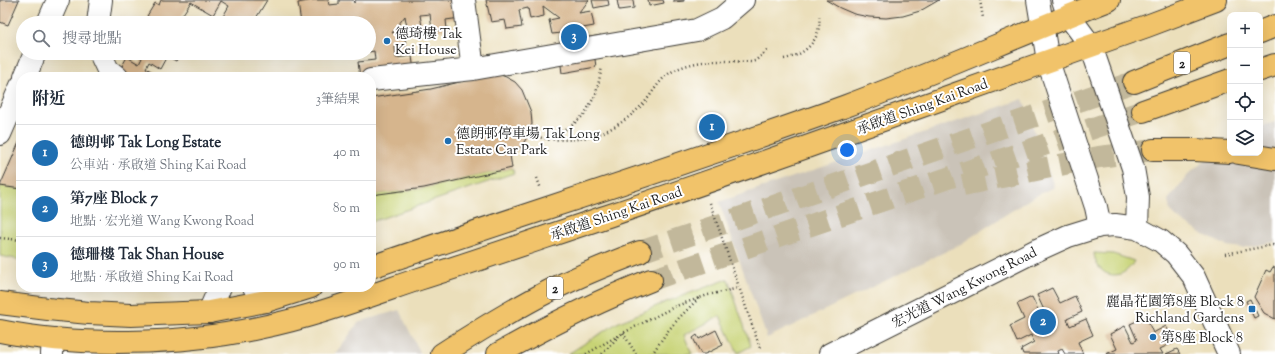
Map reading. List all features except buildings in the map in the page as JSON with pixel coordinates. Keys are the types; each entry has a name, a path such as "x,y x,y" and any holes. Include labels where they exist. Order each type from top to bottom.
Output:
{"main road":[{"name":"承啟道 Shing Kai Road","path":"376,265 832,111 936,71 1042,27 1065,8 1109,0"},
{"name":"承啟道 Shing Kai Road","path":"0,331 53,346 93,341 133,342 182,339 255,329 302,317 707,183 1216,0"},
{"path":"1263,31 1275,26"},
{"name":"2","path":"1134,82 1227,45"},
{"path":"1263,69 1275,65"},
{"name":"2","path":"1143,111 1227,81"},
{"path":"1153,150 1206,150 1227,152"},
{"path":"1258,156 1275,159"},
{"name":"2","path":"442,354 511,312 552,290 590,272 640,252"},
{"name":"2","path":"498,354 571,315 651,280"},
{"path":"0,303 89,313 131,315 209,312 260,294 274,292"}],"street":[{"path":"51,16 58,0"},
{"path":"99,16 101,0"},
{"path":"464,0 473,70"},
{"path":"376,80 473,70 697,30 722,18 743,0"},
{"path":"1038,0 1048,60 1096,207 1100,226"},
{"path":"1065,8 1091,46 1133,168 1138,197 1137,228 1161,241 1176,254 1194,277 1229,354"},
{"path":"27,72 32,60"},
{"path":"103,60 111,72"},
{"path":"0,134 16,97"},
{"name":"宏光道 Wang Kwong Road","path":"830,354 1035,251 1068,236 1100,226 1116,225 1137,228"},
{"path":"209,312 218,292"}],"path":[{"path":"980,0 983,18"},
{"path":"784,59 795,57 806,51 818,32 820,22 819,15"},
{"path":"529,135 548,140 567,140 583,139 602,133 616,126 630,116 645,101 658,84 672,72 687,65 714,61 751,62 755,61 769,49"},
{"path":"548,140 571,126 584,115 596,94 603,66"},
{"path":"709,200 760,348"},
{"path":"0,238 16,240"},
{"path":"1225,254 1273,245 1275,246"},
{"path":"586,354 676,306 708,295 739,288"},
{"path":"652,354 667,332 679,318 700,298"},
{"path":"602,354 623,333"},
{"path":"623,333 636,354"}],"shaded area":[{"path":"1023,99 1054,187 1033,197 959,245 767,338 719,202"},
{"path":"1275,122 1275,242 1242,248 1227,246 1202,234 1176,217 1170,211 1168,200 1188,175 1227,142 1227,156 1263,156 1263,126"},
{"path":"399,310 421,354 335,354 359,322"}],"green space":[{"path":"512,168 514,173 376,220 376,194 424,188"},
{"path":"0,186 16,188 16,259 0,256"},
{"path":"1094,253 1113,254 1134,261 1123,273 1111,275 1100,268"},
{"path":"728,279 751,346 738,353 720,316 684,335 692,354 568,354 617,323 666,302"}],"tunnel":[{"path":"640,252 1134,82"},
{"path":"651,280 1143,111"},
{"path":"963,185 1099,157 1153,150"}],"place":[{"name":"德珊樓 Tak Shan House","path":"574,37"},
{"name":"德琦樓 Tak Kei House","path":"387,41"},
{"name":"德朗邨 Tak Long Estate","path":"712,127"},
{"name":"德朗邨停車場 Tak Long Estate Car Park","path":"448,141"},
{"name":"麗晶花園第8座 Block 8 Richland Gardens","path":"1252,309"},
{"name":"第7座 Block 7","path":"1043,322"},
{"name":"第8座 Block 8","path":"1153,337"}]}
